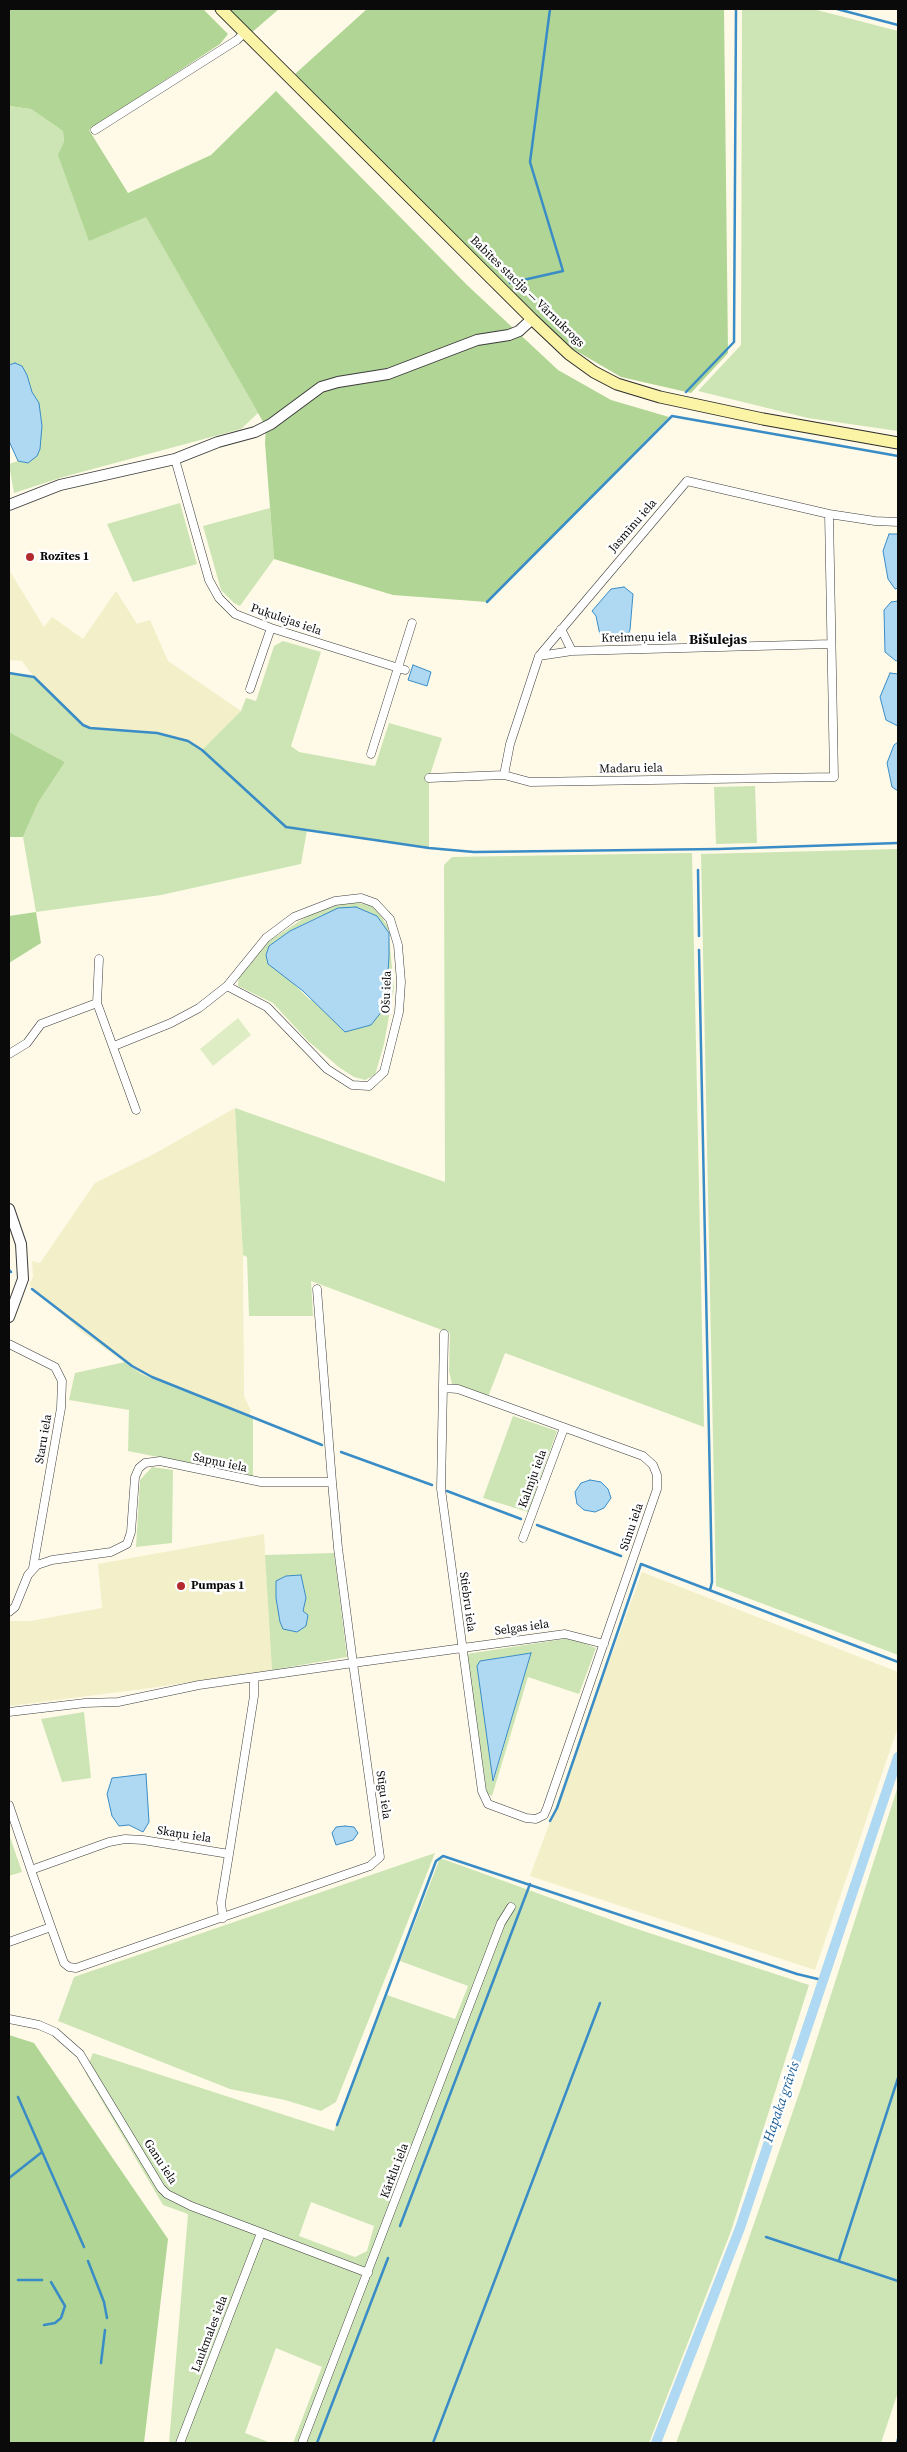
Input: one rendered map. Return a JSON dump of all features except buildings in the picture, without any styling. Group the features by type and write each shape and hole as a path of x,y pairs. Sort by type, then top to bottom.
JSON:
{"main road":[{"name":"Babītes stacija — Vārnukrogs","path":"221,9 532,319 569,354 594,372 618,384 660,398 754,418 898,443"}],"street":[{"path":"95,130 237,40 245,32"},
{"path":"9,505 40,491 79,479 175,459 218,442 255,432 270,424 322,387 338,382 388,374 477,340 509,335 519,331 532,319"},
{"name":"Puķulejas iela","path":"175,459 209,580 218,598 235,614 271,628 401,669"},
{"name":"Jasmīnu iela","path":"504,776 510,744 539,656 687,481 829,514 875,521 898,522"},
{"path":"829,514 831,644"},
{"path":"371,754 401,669 412,622"},
{"path":"250,689 271,628"},
{"path":"561,629 572,651"},
{"name":"Kreimeņu iela","path":"539,656 572,651 831,644"},
{"name":"Madaru iela","path":"428,778 504,776 530,782 834,776 831,644"},
{"name":"Ošu iela","path":"114,1046 189,1015 227,986 266,938 294,917 318,906 346,898 361,898 376,903 390,919 395,933 401,982 399,1012 384,1072 369,1086 352,1085 327,1069 267,1007 227,986"},
{"path":"99,959 97,1002 136,1110"},
{"path":"9,1054 27,1043 41,1024 97,1002"},
{"path":"9,1209 21,1244 23,1273 9,1317"},
{"path":"9,1712 85,1703 118,1702 180,1688 354,1663 338,1548 317,1288"},
{"name":"Stiebru iela","path":"444,1334 441,1489 482,1791 485,1801 530,1819 539,1818 547,1808"},
{"name":"Staru iela","path":"9,1344 55,1367 62,1381 60,1408 34,1568"},
{"name":"Sūnu iela","path":"443,1388 458,1389 643,1456 652,1466 658,1480 657,1489 547,1808"},
{"name":"Kalmju iela","path":"523,1538 564,1428"},
{"name":"Sapņu iela","path":"34,1568 46,1561 111,1552 125,1546 131,1532 135,1477 139,1468 148,1461 160,1461 261,1482 332,1482"},
{"path":"9,1612 15,1607 24,1584 34,1568"},
{"name":"Selgas iela","path":"354,1663 565,1634 604,1644"},
{"name":"Stīgu iela","path":"31,1870 64,1963 69,1968 76,1968 370,1866 380,1857 354,1663"},
{"path":"224,1918 221,1903 254,1696 254,1678"},
{"path":"9,1805 31,1870"},
{"name":"Skaņu iela","path":"31,1870 109,1842 126,1839 229,1854"},
{"name":"Kārklu iela","path":"302,2443 501,1923 511,1907"},
{"path":"9,1942 51,1927"},
{"name":"Ganu iela","path":"9,2019 39,2024 55,2032 80,2054 161,2188 167,2194 191,2206 368,2273"},
{"name":"Laukmales iela","path":"180,2443 261,2233"}],"shaded area":[{"path":"9,570 44,627 52,617 83,639 116,591 137,624 150,620 168,661 241,711 202,750 188,741 157,733 90,728 83,725 34,677 22,661 9,660"},
{"path":"235,1108 243,1255 244,1396 251,1411 249,1416 141,1374 82,1332 29,1285 33,1277 32,1261 40,1263 95,1183 154,1154"},
{"path":"264,1534 272,1670 9,1706 9,1621 30,1621 102,1608 98,1564"},
{"path":"642,1572 898,1672 898,1727 815,1970 530,1876"}],"green space":[{"path":"9,9 203,9 228,34 220,44 89,130 128,193 211,155 276,91 467,285 558,370 611,400 669,417 487,602 393,595 274,559 265,443 266,427 146,217 89,241 58,155 64,142 63,131 31,109 9,106"},
{"path":"225,9 279,9 250,34"},
{"path":"367,9 724,9 728,353 691,393 621,377 573,349 484,267 295,74"},
{"path":"742,9 813,9 898,31 898,431 808,418 698,391 741,345"},
{"path":"9,106 31,109 63,131 64,142 146,216 258,413 241,429 63,477 14,493 9,464 18,461 28,463 39,403 32,392 27,375 15,363 9,365"},
{"path":"180,503 197,564 133,582 107,524"},
{"path":"270,508 274,559 240,606 234,603 221,590 203,526"},
{"path":"283,641 321,652 291,746 299,752 375,766 389,723 442,738 429,778 429,848 307,830 301,864 161,895 36,912 23,837 38,803 65,762 9,732 9,673 34,677 83,725 90,728 157,733 188,741 202,750 241,711 246,698 256,701 274,646"},
{"path":"9,732 65,762 38,803 23,837 9,837"},
{"path":"755,786 757,843 716,844 714,787"},
{"path":"898,849 898,1655 716,1586 701,854"},
{"path":"692,853 704,1427 505,1353 488,1397 452,1384 449,1371 450,1333 311,1281 313,1316 249,1316 247,1257 243,1255 235,1108 445,1182 444,865 452,857"},
{"path":"348,901 375,906 388,927 389,933 322,915 290,931 269,946 287,977 310,1000 386,1005 389,937 394,988 384,1044 375,1075 365,1080 354,1077 340,1068 308,1041 273,1003 238,986 239,975 263,945 315,911"},
{"path":"36,912 41,943 9,963 9,916"},
{"path":"238,1018 251,1035 213,1066 200,1049"},
{"path":"125,1362 141,1374 253,1418 253,1476 128,1451 129,1410 69,1400 75,1373"},
{"path":"513,1416 557,1431 528,1512 483,1498"},
{"path":"152,1467 173,1470 172,1543 136,1547 140,1480"},
{"path":"334,1553 347,1657 272,1670 265,1555","holes":["276,1598 306,1598 303,1611 284,1629"]},
{"path":"570,1638 596,1648 579,1694 528,1677 492,1796 487,1794 467,1654","holes":["531,1653 494,1780 477,1666 503,1657"]},
{"path":"84,1712 91,1778 62,1782 41,1719"},
{"path":"898,1786 898,2392 881,2443 676,2443 802,2085"},
{"path":"9,1834 22,1872 9,1876"},
{"path":"435,1853 336,2102 321,2111 285,2100 230,2089 58,2021 74,1977"},
{"path":"440,1858 631,1927 809,1985 731,2231 649,2443 293,2443 322,2367 276,2348 245,2433 271,2443 169,2443 188,2214 163,2205 85,2072 93,2053 334,2131 387,1995 455,2019 468,1986 400,1961","holes":["311,2202 374,2226 367,2251 355,2257 299,2236"]},
{"path":"9,2035 34,2043 168,2239 144,2443 9,2443"}],"water":[{"path":"15,363 22,366 32,392 39,403 42,426 40,449 37,456 28,463 18,461 9,441 9,365"},
{"path":"889,534 898,534 898,588 895,589 888,579 883,551"},
{"path":"624,587 633,594 630,630 627,636 618,641 600,635 596,616 592,611 611,589"},
{"path":"898,601 898,660 896,661 885,652 884,610 891,602"},
{"path":"413,665 431,672 427,686 408,680"},
{"path":"890,673 898,674 898,726 886,720 880,697"},
{"path":"898,742 898,791 892,787 887,763 894,745"},
{"path":"356,907 377,916 389,933 386,1006 371,1025 345,1032 303,991 268,964 266,955 269,946 290,931 338,908"},
{"path":"590,1480 601,1482 608,1489 611,1498 604,1508 595,1512 584,1510 577,1504 575,1492 581,1483"},
{"path":"301,1575 306,1598 303,1611 308,1615 306,1626 297,1632 283,1629 280,1622 276,1598 276,1581 286,1576"},
{"path":"531,1653 493,1781 477,1666 480,1661"},
{"path":"146,1774 149,1822 143,1832 129,1825 119,1826 112,1816 107,1794 112,1778"},
{"path":"336,1827 354,1827 358,1833 353,1840 336,1845 332,1833"}],"waterway":[{"path":"510,283 563,271 530,162 550,9"},
{"path":"686,392 734,342 736,9"},
{"path":"837,9 898,25"},
{"path":"487,602 672,416 898,456"},
{"path":"9,673 34,677 83,725 90,728 157,733 188,741 202,750 286,827 429,848 474,852 719,849 898,843"},
{"path":"698,870 699,936"},
{"path":"699,950 712,1582 710,1590"},
{"path":"32,1289 132,1366 152,1377 322,1445"},
{"path":"341,1452 432,1485"},
{"path":"447,1491 521,1519"},
{"path":"537,1525 621,1556"},
{"path":"550,1821 557,1808 641,1564 898,1662"},
{"name":"Hapaka grāvis","path":"656,2443 740,2228 898,1757"},
{"path":"337,2125 436,1861 443,1856 797,1974 822,1980"},
{"path":"400,2226 530,1884"},
{"path":"433,2443 600,2003"},
{"path":"839,2260 898,2078"},
{"path":"18,2097 84,2247"},
{"path":"9,2178 42,2152"},
{"path":"766,2237 898,2281"},
{"path":"317,2443 388,2258"},
{"path":"88,2261 104,2302 107,2318"},
{"path":"18,2280 42,2280"},
{"path":"44,2325 55,2323 61,2318 65,2306 51,2282"},
{"path":"101,2363 105,2330"},
{"path":"897,2443 898,2439"}],"place":[{"name":"Rozītes 1","path":"30,557"},
{"name":"Pumpas 1","path":"181,1586"}],"district":[{"name":"Bišulejas","path":"718,640"}]}
